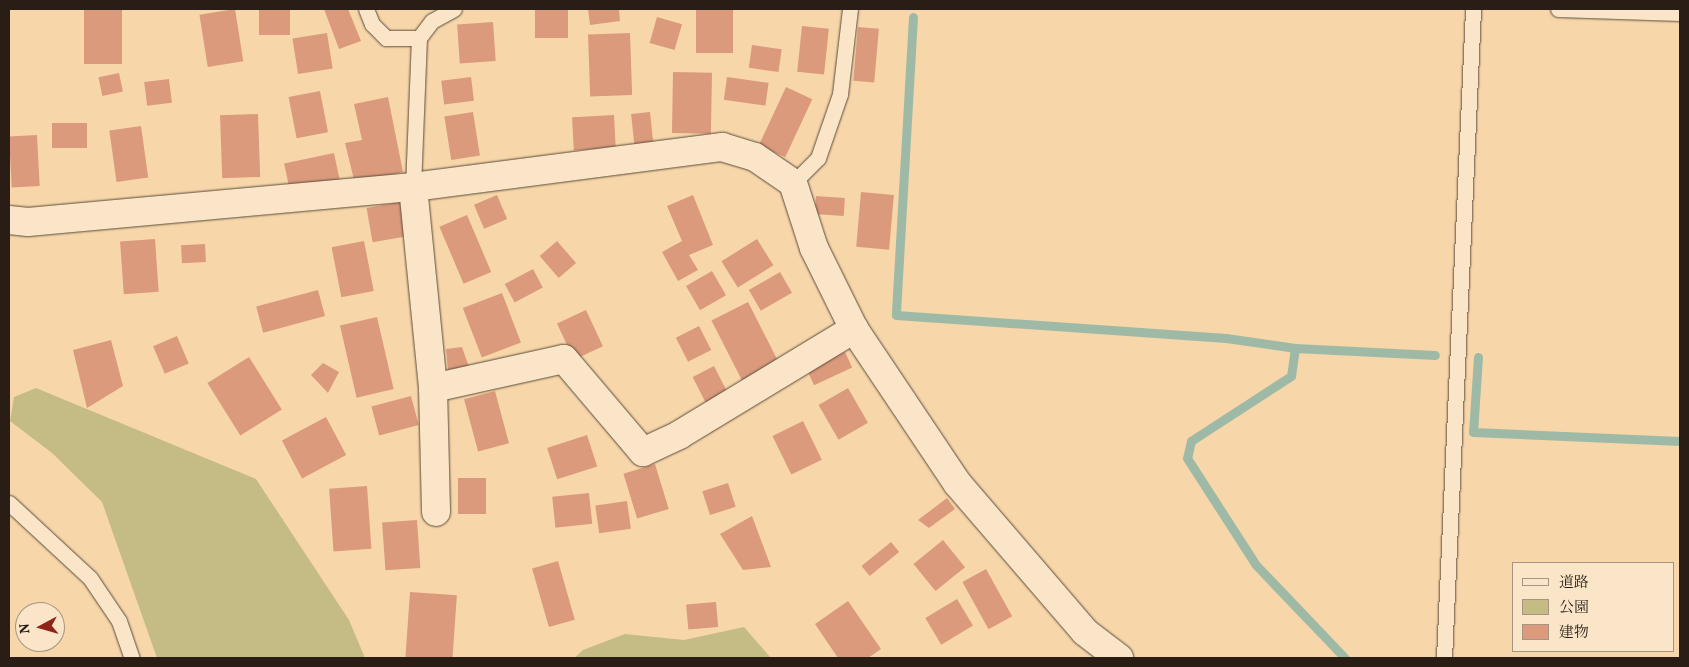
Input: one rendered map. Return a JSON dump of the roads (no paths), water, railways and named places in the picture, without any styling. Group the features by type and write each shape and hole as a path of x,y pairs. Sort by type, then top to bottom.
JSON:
{"street":[{"path":"9,220 28,222 413,187 722,147 755,157 793,183 814,248 854,329 957,483 1085,632 1119,658"},
{"path":"413,187 432,388 436,512"},
{"path":"432,388 564,359 643,452 679,435 854,329"}],"lane":[{"path":"366,9 372,24 386,38 419,38"},
{"path":"413,187 419,38 432,21 454,9"},
{"path":"793,183 818,158 840,94 850,9"},
{"path":"1444,658 1473,9"},
{"path":"1558,9 1680,13"},
{"path":"9,503 90,578 119,621 132,658"}],"waterway":[{"path":"913,17 896,315 1226,338 1295,348 1435,355"},
{"path":"1295,348 1291,376 1191,441 1187,458 1256,565 1345,658"},
{"path":"1478,357 1473,432 1680,441"}]}
